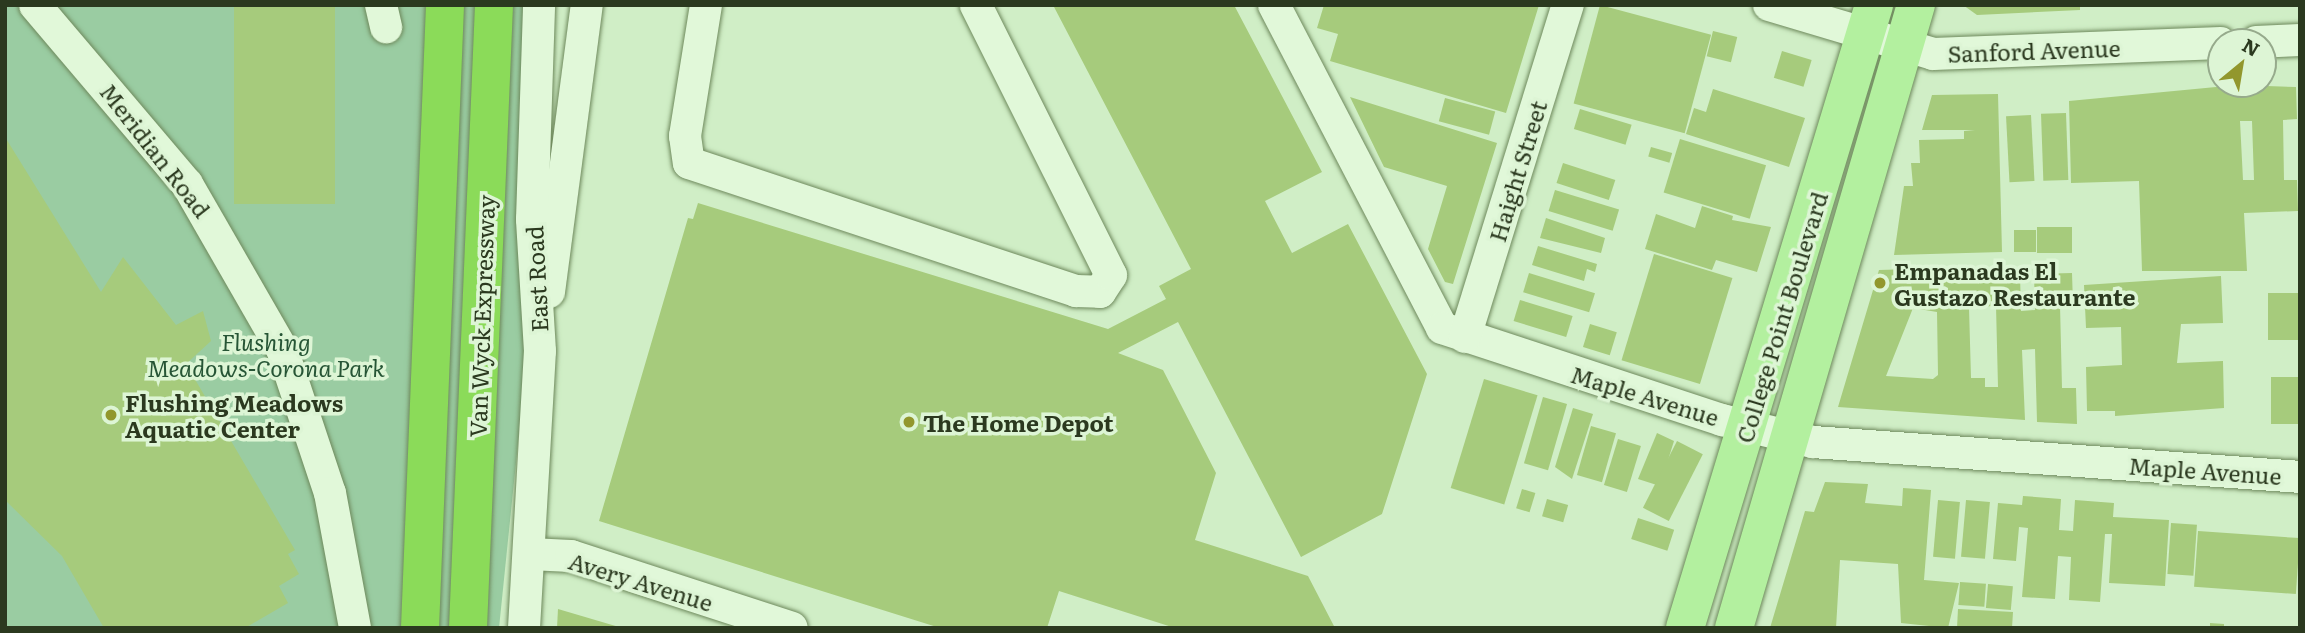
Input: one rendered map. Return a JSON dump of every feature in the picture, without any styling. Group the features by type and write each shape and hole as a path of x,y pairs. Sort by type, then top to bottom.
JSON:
{"highway":[{"name":"Van Wyck Expressway","path":"419,628 445,5"},
{"name":"Van Wyck Expressway","path":"468,628 494,5"}],"main road":[{"name":"College Point Boulevard","path":"1734,628 1916,5"},
{"name":"College Point Boulevard","path":"1685,628 1870,20"}],"street":[{"name":"Meridian Road","path":"35,5 187,184 282,349 330,492 355,628"},
{"name":"East Road","path":"524,628 540,351 532,219 539,5"},
{"path":"540,351 587,5"},
{"path":"705,5 685,136 688,163 1076,291 1100,292 1111,275 976,5"},
{"name":"Maple Avenue","path":"1274,5 1442,328 1748,426 1791,437 2300,477"},
{"name":"Haight Street","path":"1465,337 1568,5"},
{"name":"Sanford Avenue","path":"1769,5 1870,20 1904,45 1933,54 2207,44"},
{"path":"2277,41 2300,40"},
{"name":"Avery Avenue","path":"530,554 571,556 792,628"}],"green space":[{"name":"Flushing Meadows-Corona Park","path":"5,5 529,5 526,365 499,628 5,628"}],"building":[{"path":"234,5 335,5 335,204 234,204"},
{"name":"The Home Depot","path":"1053,5 1234,5 1322,172 1265,201 1292,253 1348,224 1427,374 1382,514 1301,557 1178,322 1118,353 1163,370 1216,473 1195,540 1308,576 1335,628 1175,628 1059,591 1047,628 940,628 599,521 688,218 693,219 698,203 1108,329 1166,299 1159,286 1191,269"},
{"path":"1324,5 1539,5 1506,113 1330,61 1338,34 1317,28"},
{"path":"1600,5 1711,35 1685,133 1574,104"},
{"path":"1963,5 2080,5 2080,10 1977,15"},
{"path":"1713,31 1737,37 1731,62 1707,56"},
{"path":"1782,51 1812,60 1803,87 1774,78"},
{"path":"2277,86 2296,87 2297,119 2283,120 2284,180 2297,180 2298,211 2244,213 2247,271 2142,271 2139,181 2071,183 2069,101 2207,88 2207,98 2277,98","holes":["2240,121 2252,121 2254,180 2243,180"]},
{"path":"1713,89 1805,118 1789,167 1686,134 1694,108 1706,112"},
{"path":"1998,94 2002,252 1894,255 1904,186 1913,186 1911,163 1920,163 1919,140 1964,139 1964,131 1975,130 1922,130 1932,95"},
{"path":"1350,97 1497,143 1453,284 1445,282 1428,249 1447,186 1384,167"},
{"path":"1445,98 1495,111 1489,135 1439,121"},
{"path":"1580,109 1632,125 1626,145 1574,129"},
{"path":"2066,113 2068,180 2043,181 2041,114"},
{"path":"2031,115 2034,181 2009,182 2006,116"},
{"name":"Flushing Meadows Aquatic Center","path":"5,137 101,292 123,257 176,325 203,311 211,341 186,364 295,550 288,554 299,574 279,586 288,603 245,628 104,628 62,556 5,500"},
{"path":"1680,139 1766,165 1750,219 1664,193"},
{"path":"1651,147 1672,153 1669,163 1648,157"},
{"path":"1563,163 1615,180 1609,200 1557,183"},
{"path":"1555,190 1619,210 1613,231 1549,211"},
{"path":"1702,206 1733,216 1732,220 1771,227 1757,272 1716,260 1712,270 1645,249 1656,214 1695,228"},
{"path":"1546,218 1605,238 1601,253 1540,238"},
{"path":"2037,227 2072,227 2072,253 2037,253"},
{"path":"2014,230 2036,230 2036,252 2014,252"},
{"path":"1538,246 1597,264 1595,272 1587,269 1584,281 1532,265"},
{"path":"1654,254 1732,278 1700,384 1622,360"},
{"path":"1981,267 1982,276 2020,275 2021,311 2035,310 2034,274 2072,273 2073,304 2060,305 2062,388 2076,388 2077,424 2037,422 2035,349 2022,350 2025,420 1838,407 1879,270","holes":["1996,306 1998,387 1985,387 1985,378 1971,378 1969,307","1913,308 1937,312 1938,375 1933,379 1886,376"]},
{"path":"1529,273 1595,293 1589,312 1523,292"},
{"path":"2221,276 2223,323 2181,324 2177,363 2223,361 2224,408 2115,416 2115,411 2087,411 2086,367 2122,365 2121,327 2086,328 2084,285"},
{"path":"2268,293 2300,293 2300,340 2268,340"},
{"path":"1520,300 1573,316 1566,337 1514,321"},
{"path":"1590,324 1617,332 1610,355 1583,347"},
{"path":"2271,377 2300,377 2300,424 2271,424"},
{"path":"1484,379 1538,395 1504,504 1451,488"},
{"path":"1543,397 1567,404 1548,470 1524,463"},
{"path":"1573,408 1593,414 1572,479 1555,467"},
{"path":"1591,426 1616,433 1602,482 1577,475"},
{"path":"1657,433 1674,441 1660,486 1638,479"},
{"path":"1618,439 1641,446 1627,492 1604,485"},
{"path":"1677,441 1703,454 1669,521 1643,508"},
{"path":"1825,482 1868,484 1865,503 1902,506 1903,488 1931,490 1924,580 1959,583 1948,628 1901,623 1898,564 1840,560 1836,628 1770,628 1805,511 1814,512"},
{"path":"1522,489 1535,493 1530,512 1516,508"},
{"path":"2023,496 2061,499 2059,530 2073,531 2075,500 2114,503 2113,517 2169,520 2165,586 2109,583 2112,534 2105,534 2100,602 2069,600 2071,557 2058,556 2055,599 2022,597 2028,528 2019,527 2016,561 1993,559 1998,503 2022,505"},
{"path":"1547,499 1568,505 1563,522 1542,516"},
{"path":"1938,500 1960,502 1955,559 1933,557"},
{"path":"1966,500 1990,502 1985,559 1961,557"},
{"path":"1638,518 1674,530 1667,551 1631,539"},
{"path":"2171,523 2197,525 2193,576 2167,574"},
{"path":"2198,531 2300,538 2296,594 2194,587"},
{"path":"1960,582 1986,584 1984,607 1958,605"},
{"path":"1988,584 2013,586 2011,610 1986,608"},
{"path":"558,609 619,627 619,628 557,628"},
{"path":"1958,609 2013,612 2012,628 1957,628"},
{"path":"2210,623 2224,624 2224,628 2210,628"}],"place":[{"name":"Empanadas El Gustazo Restaurante","path":"1880,283"},
{"name":"Flushing Meadows Aquatic Center","path":"111,415"},
{"name":"The Home Depot","path":"909,422"}]}
